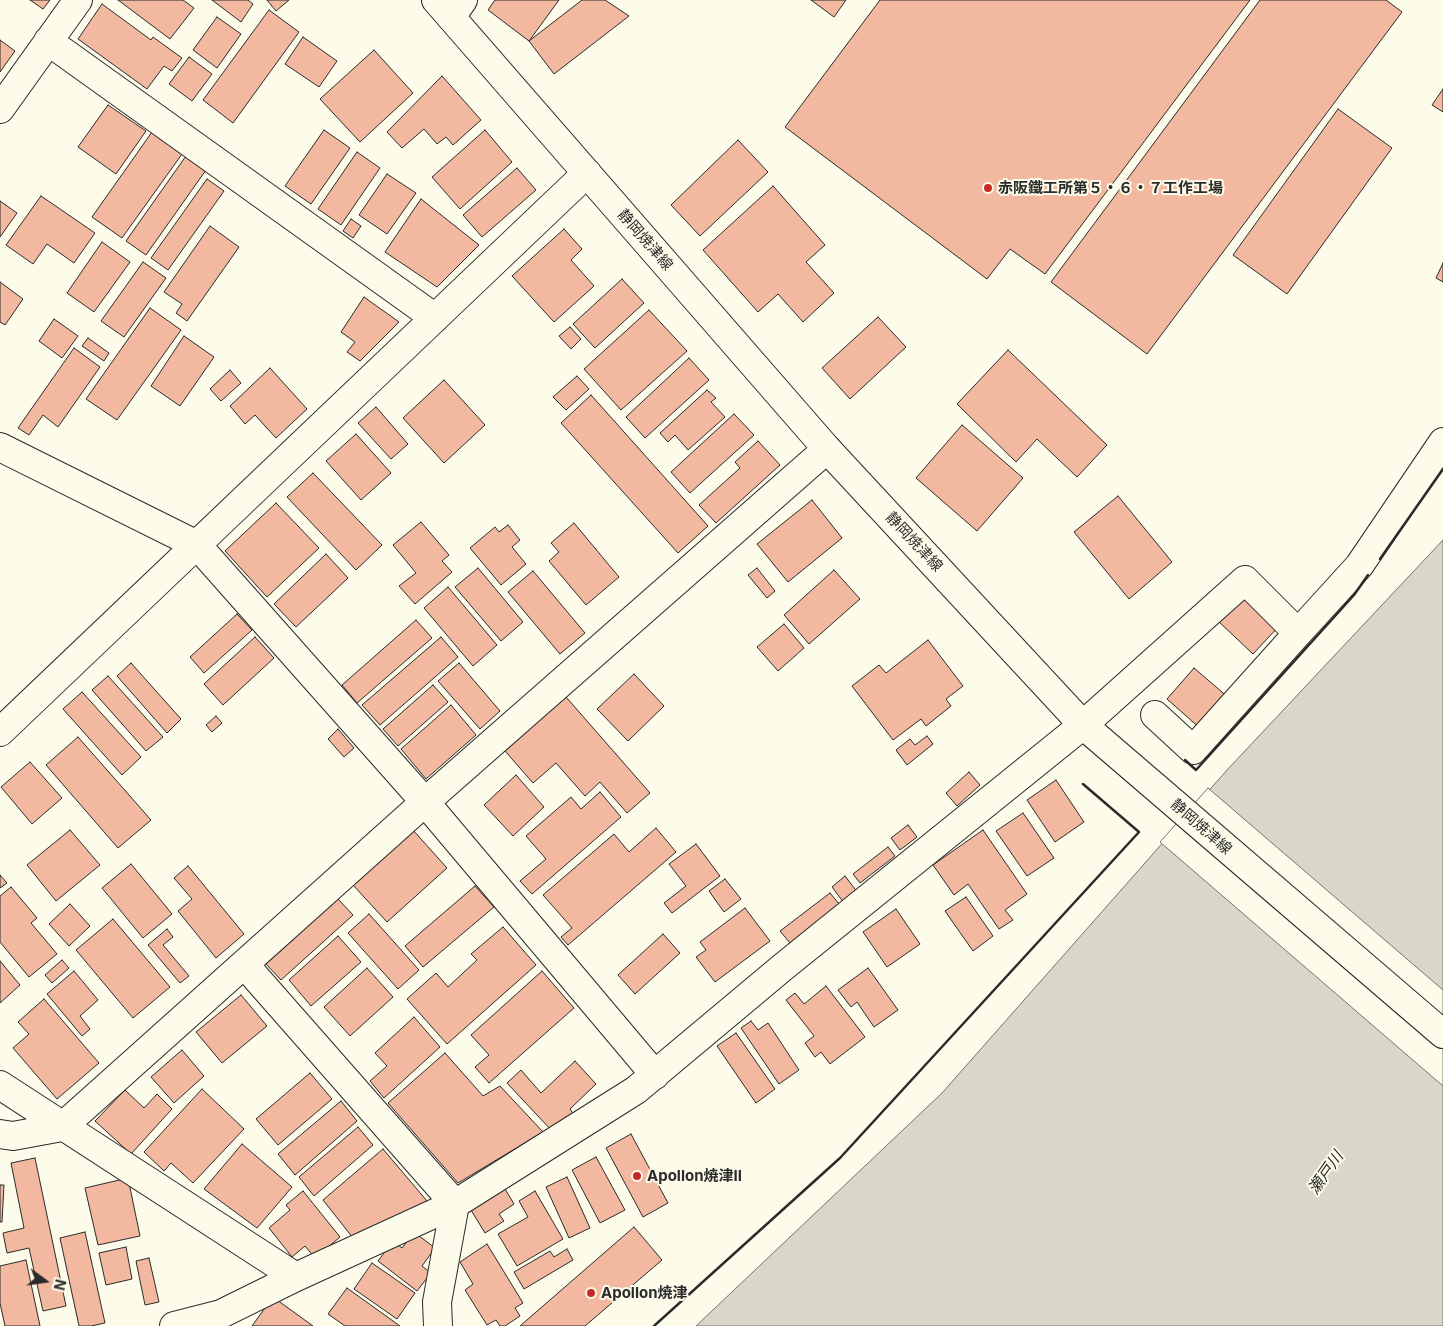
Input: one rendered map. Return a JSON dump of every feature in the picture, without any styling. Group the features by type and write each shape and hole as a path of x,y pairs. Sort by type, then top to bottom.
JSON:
{"street":[{"path":"0,109 78,0"},
{"name":"静岡焼津線","path":"450,6 587,173 828,449 1083,725 1443,1034"},
{"path":"48,41 435,318"},
{"path":"0,732 587,173"},
{"path":"1155,715 1193,750 1359,566 1443,442"},
{"path":"0,446 197,545 425,802 655,1075"},
{"path":"0,1134 13,1136 62,1127 425,802 828,449"},
{"path":"174,1326 221,1314 296,1277 455,1204 636,1090 783,967 1083,725 1245,580 1298,633"},
{"path":"244,964 455,1204"},
{"path":"0,1085 296,1277"},
{"path":"438,1326 437,1302 455,1204"}],"water":[{"name":"瀬戸川","path":"1443,540 1443,1326 696,1326 942,1093 1227,770"}],"pier":[{"path":"1208,788 1443,990 1443,1086 1160,842"}],"building":[{"path":"30,0 50,0 43,9"},
{"path":"118,0 183,0 194,8 170,39"},
{"path":"212,0 248,0 253,4 241,22"},
{"path":"267,0 289,0 276,11"},
{"path":"495,0 559,0 529,41 488,10"},
{"path":"582,0 605,0 629,16 554,74 529,41"},
{"path":"811,0 846,0 834,17"},
{"name":"赤阪鐵工所第５・６・７工作工場","path":"880,0 1250,0 1045,274 1010,249 987,279 785,127"},
{"path":"1260,0 1386,0 1402,12 1147,354 1051,282"},
{"path":"102,4 151,40 153,37 182,58 172,71 164,66 147,89 78,39"},
{"path":"269,10 299,32 233,123 203,100"},
{"path":"217,17 241,34 217,68 193,50"},
{"path":"303,37 337,61 319,87 285,64"},
{"path":"0,40 15,51 0,72"},
{"path":"374,50 413,93 360,142 320,99"},
{"path":"189,57 212,74 192,101 169,84"},
{"path":"442,76 481,120 453,145 446,137 437,144 424,129 402,148 387,132"},
{"path":"1443,89 1443,112 1432,105"},
{"path":"108,105 146,131 116,174 78,147"},
{"path":"1338,109 1392,148 1287,294 1233,255"},
{"path":"324,130 350,148 311,204 285,186"},
{"path":"485,130 512,162 460,209 432,177"},
{"path":"152,132 182,154 122,238 92,217"},
{"path":"738,140 768,172 700,236 671,205"},
{"path":"357,152 380,168 341,225 318,209"},
{"path":"186,156 206,170 146,255 126,241"},
{"path":"517,168 536,190 482,237 463,215"},
{"path":"387,174 416,193 387,234 359,215"},
{"path":"207,179 224,191 168,270 151,258"},
{"path":"773,186 825,245 806,262 834,293 803,322 778,294 758,312 703,250"},
{"path":"41,196 95,233 74,263 47,244 33,264 6,245"},
{"path":"421,199 479,245 437,287 385,252"},
{"path":"0,201 17,213 0,237"},
{"path":"351,219 361,226 353,238 343,231"},
{"path":"210,226 239,247 187,321 176,313 182,304 164,292"},
{"path":"564,229 582,249 571,260 594,286 554,322 512,276"},
{"path":"102,242 130,262 94,312 67,293"},
{"path":"143,262 166,278 124,337 101,321"},
{"path":"1443,263 1443,282 1436,278"},
{"path":"622,279 644,303 595,348 573,324"},
{"path":"0,282 23,299 5,325 0,322"},
{"path":"364,297 399,322 360,361 347,352 355,342 341,332"},
{"path":"150,308 181,330 117,420 86,399"},
{"path":"649,310 687,351 621,410 584,369"},
{"path":"878,317 906,347 850,399 822,368"},
{"path":"54,319 78,336 62,358 39,341"},
{"path":"570,327 581,339 571,349 559,336"},
{"path":"184,336 214,357 180,406 151,386"},
{"path":"88,338 109,353 104,361 82,346"},
{"path":"74,348 100,367 58,427 43,415 29,435 18,428"},
{"path":"1008,350 1107,445 1077,477 1037,439 1016,462 957,404"},
{"path":"689,358 709,380 645,438 626,417"},
{"path":"270,368 307,409 276,438 255,415 245,424 230,406"},
{"path":"230,370 241,383 221,401 210,389"},
{"path":"577,376 589,389 566,410 553,397"},
{"path":"444,380 485,425 444,463 403,418"},
{"path":"707,390 716,398 711,402 725,417 688,450 675,435 668,442 660,433"},
{"path":"591,395 708,526 678,553 561,423"},
{"path":"376,407 408,444 391,459 358,423"},
{"path":"734,414 754,435 690,493 671,472"},
{"path":"962,425 1023,478 977,531 916,478"},
{"path":"356,434 391,473 361,500 326,461"},
{"path":"758,441 780,465 716,523 699,505 740,468 735,462"},
{"path":"313,473 382,545 356,570 287,497"},
{"path":"1118,496 1172,562 1129,599 1074,532"},
{"path":"812,500 842,538 788,582 757,544"},
{"path":"276,503 319,548 267,597 225,551"},
{"path":"421,522 449,555 442,561 452,572 415,604 399,586 416,573 393,545"},
{"path":"574,523 619,577 586,605 549,561 559,552 551,543"},
{"path":"508,525 520,540 512,547 526,564 501,585 470,548 495,527 499,532"},
{"path":"326,554 348,578 296,627 274,604"},
{"path":"478,568 523,622 501,641 455,587"},
{"path":"757,568 775,591 767,598 748,575"},
{"path":"834,570 860,599 809,644 784,615"},
{"path":"533,571 585,633 560,654 508,592"},
{"path":"448,587 497,645 473,666 424,608"},
{"path":"1245,592 1280,625 1253,654 1218,621"},
{"path":"237,614 252,630 204,673 190,657"},
{"path":"416,620 432,638 357,703 342,685"},
{"path":"784,624 804,648 778,671 757,647"},
{"path":"255,637 274,658 223,705 204,684"},
{"path":"441,637 458,657 380,725 362,705"},
{"path":"928,640 963,686 946,699 951,706 926,726 921,719 893,740 852,686 879,665 886,673"},
{"path":"131,663 181,719 167,733 117,676"},
{"path":"459,663 500,711 480,729 438,681"},
{"path":"1194,668 1229,698 1202,730 1167,699"},
{"path":"634,674 664,706 628,741 597,709"},
{"path":"108,676 163,737 146,751 92,690"},
{"path":"433,685 448,702 398,746 383,729"},
{"path":"82,692 141,757 122,775 63,709"},
{"path":"566,697 650,793 627,813 600,782 585,796 556,763 533,783 505,751"},
{"path":"451,705 476,735 426,779 401,749"},
{"path":"216,716 222,723 212,732 206,725"},
{"path":"338,729 354,748 344,757 328,739"},
{"path":"927,736 933,744 907,765 896,750 910,739 915,745"},
{"path":"78,737 151,820 118,848 46,765"},
{"path":"30,762 62,798 32,824 1,787"},
{"path":"969,772 980,785 957,806 946,793"},
{"path":"516,775 544,807 513,836 484,805"},
{"path":"1056,780 1084,822 1055,842 1027,800"},
{"path":"600,792 621,817 532,894 520,881 546,859 526,836 571,797 581,809"},
{"path":"1023,813 1054,858 1027,876 996,831"},
{"path":"908,825 917,837 900,850 891,838"},
{"path":"656,828 676,852 568,945 561,937 572,928 543,895 614,834 629,852"},
{"path":"70,830 100,865 56,901 27,865"},
{"path":"413,830 447,868 387,922 353,885"},
{"path":"983,830 1027,894 1005,910 1013,920 999,929 968,884 954,895 933,865"},
{"path":"696,844 720,876 672,913 664,903 686,886 669,864"},
{"path":"888,847 895,856 860,883 853,874"},
{"path":"131,864 172,914 143,938 102,888"},
{"path":"188,866 244,934 216,958 178,911 192,899 174,878"},
{"path":"0,875 7,883 0,888"},
{"path":"845,876 858,893 844,903 832,887"},
{"path":"725,879 741,899 724,912 709,891"},
{"path":"475,886 494,907 423,967 405,946"},
{"path":"11,887 37,918 31,923 57,954 29,977 0,942 0,896"},
{"path":"830,893 840,905 790,943 780,931"},
{"path":"966,897 993,936 973,951 945,911"},
{"path":"338,899 353,915 281,980 266,964"},
{"path":"70,904 90,926 69,946 49,924"},
{"path":"745,908 770,941 715,982 696,957 706,950 700,942"},
{"path":"896,909 920,944 887,967 863,932"},
{"path":"369,914 419,970 398,989 348,933"},
{"path":"113,919 170,987 133,1018 76,950"},
{"path":"503,927 536,965 447,1044 407,999 436,973 448,987 477,960 471,954"},
{"path":"167,929 173,937 163,945 189,976 180,983 148,945"},
{"path":"663,934 680,953 635,994 618,975"},
{"path":"338,936 361,962 311,1006 289,980"},
{"path":"62,960 69,968 52,983 45,975"},
{"path":"0,961 20,985 0,1003"},
{"path":"367,968 393,997 350,1036 324,1007"},
{"path":"868,968 898,1010 874,1027 857,1002 851,1007 838,990"},
{"path":"74,971 98,1000 80,1016 90,1029 82,1036 47,994"},
{"path":"542,971 574,1008 489,1083 475,1067 489,1055 471,1035"},
{"path":"826,986 865,1037 830,1064 821,1052 815,1057 805,1043 814,1036 786,1000 795,993 804,1004"},
{"path":"241,995 267,1026 222,1063 196,1032"},
{"path":"44,999 99,1063 57,1099 13,1048 29,1034 18,1022"},
{"path":"414,1017 440,1047 384,1098 370,1081 387,1066 375,1053"},
{"path":"751,1021 758,1030 768,1023 799,1070 779,1084 741,1028"},
{"path":"736,1033 775,1089 756,1103 717,1046"},
{"path":"182,1050 204,1076 174,1103 151,1077"},
{"path":"445,1053 483,1096 500,1086 543,1132 458,1183 388,1103"},
{"path":"575,1061 596,1084 570,1109 574,1115 552,1131 507,1083 521,1070 541,1093"},
{"path":"310,1073 332,1099 278,1145 256,1119"},
{"path":"202,1089 244,1129 193,1183 171,1163 164,1171 144,1152"},
{"path":"125,1090 144,1108 157,1094 172,1109 131,1154 95,1121"},
{"path":"341,1101 357,1121 295,1175 278,1154"},
{"path":"358,1127 373,1145 314,1196 299,1177"},
{"name":"Apollon焼津II","path":"631,1134 668,1203 643,1217 606,1148"},
{"path":"242,1144 292,1187 257,1228 204,1189"},
{"path":"383,1149 427,1201 357,1243 323,1200"},
{"path":"596,1157 625,1210 600,1223 572,1170"},
{"path":"35,1158 66,1306 43,1311 29,1248 7,1253 3,1233 24,1228 11,1163"},
{"path":"567,1177 590,1228 569,1238 546,1187"},
{"path":"128,1178 140,1236 98,1245 85,1188"},
{"path":"0,1185 4,1185 2,1222 0,1222"},
{"path":"505,1189 514,1204 499,1214 504,1221 485,1233 471,1210"},
{"path":"303,1191 340,1237 315,1258 305,1246 292,1257 269,1228 290,1210 286,1205"},
{"path":"535,1191 563,1239 517,1266 498,1234 528,1217 519,1201"},
{"name":"Apollon焼津","path":"634,1227 662,1260 585,1326 520,1326"},
{"path":"85,1232 105,1323 79,1326 60,1238"},
{"path":"414,1232 435,1248 422,1266 431,1273 417,1291 378,1261 393,1241 402,1248"},
{"path":"487,1244 523,1303 515,1308 520,1316 505,1326 500,1326 496,1320 487,1325 465,1290 473,1284 460,1262"},
{"path":"126,1247 132,1279 106,1285 99,1253"},
{"path":"567,1249 573,1260 524,1289 514,1272 550,1251 554,1257"},
{"path":"149,1258 159,1302 145,1305 136,1261"},
{"path":"26,1260 40,1326 5,1326 0,1303 0,1266"},
{"path":"372,1263 415,1293 397,1319 354,1289"},
{"path":"347,1288 400,1326 345,1326 328,1314"},
{"path":"273,1297 313,1326 252,1326"}],"wall":[{"path":"1380,559 1443,469"},
{"path":"1185,760 1196,770 1354,595 1368,575"},
{"path":"654,1326 840,1158 1139,832 1083,784"}],"place":[{"name":"赤阪鐵工所第５・６・７工作工場","path":"988,188"},
{"name":"Apollon焼津II","path":"637,1176"},
{"name":"Apollon焼津","path":"591,1293"}]}
